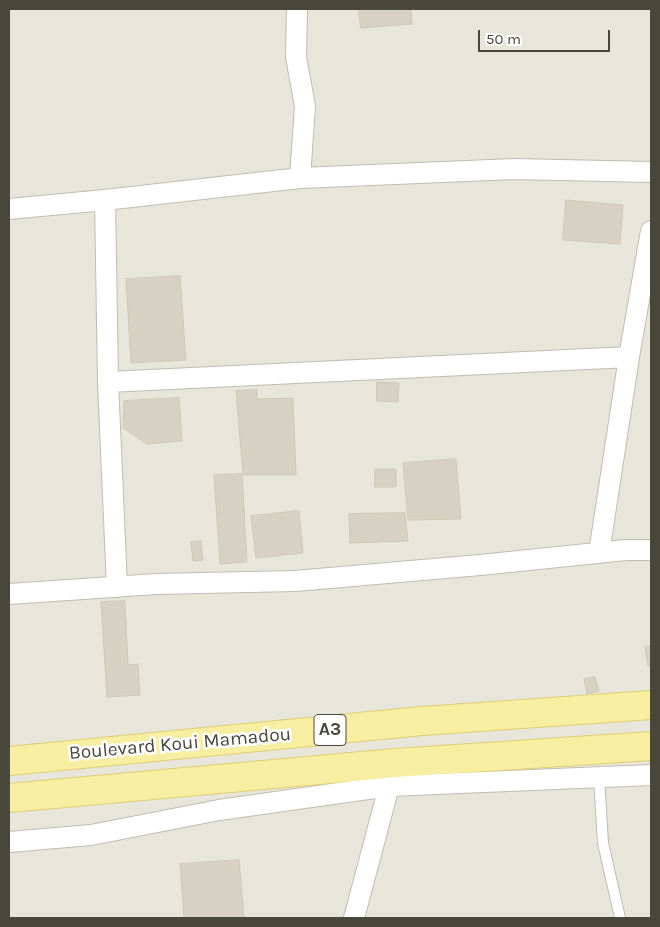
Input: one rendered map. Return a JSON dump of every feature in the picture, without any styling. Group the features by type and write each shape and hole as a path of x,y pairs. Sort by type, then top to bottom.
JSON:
{"main road":[{"name":"Boulevard Koui Mamadou","path":"9,761 422,721 651,704"},
{"name":"Boulevard Koui Mamadou","path":"9,798 392,775 651,746"}],"street":[{"path":"297,9 296,57 305,106 300,178"},
{"path":"9,209 300,178 514,169 651,172"},
{"path":"105,200 108,382 117,587"},
{"path":"599,553 628,357 651,231"},
{"path":"108,382 628,357"},
{"path":"9,594 117,587 294,580 626,550 651,550"},
{"path":"354,918 392,775"},
{"path":"9,842 91,835 392,775 599,777 651,775"}],"lane":[{"path":"599,777 603,843 620,918"}],"shaded area":[{"path":"9,9 651,9 651,918 9,918"}],"building":[{"path":"359,9 411,9 412,24 361,28"},
{"path":"566,200 623,205 620,244 563,240"},
{"path":"180,276 186,360 131,363 126,279"},
{"path":"377,382 399,383 398,402 377,401"},
{"path":"257,390 257,399 293,398 296,475 243,475 236,391"},
{"path":"179,398 182,441 147,444 123,428 124,401"},
{"path":"456,459 461,519 408,520 403,463"},
{"path":"375,469 396,469 396,487 375,487"},
{"path":"242,474 247,562 220,564 214,475"},
{"path":"299,511 303,553 256,558 251,516"},
{"path":"405,513 408,541 350,543 349,514"},
{"path":"201,541 203,560 193,561 191,542"},
{"path":"125,601 128,665 138,664 140,695 107,697 101,602"},
{"path":"651,646 651,665 648,666 645,647"},
{"path":"595,677 599,691 587,694 584,679"},
{"path":"239,860 244,918 184,918 180,864"}]}
